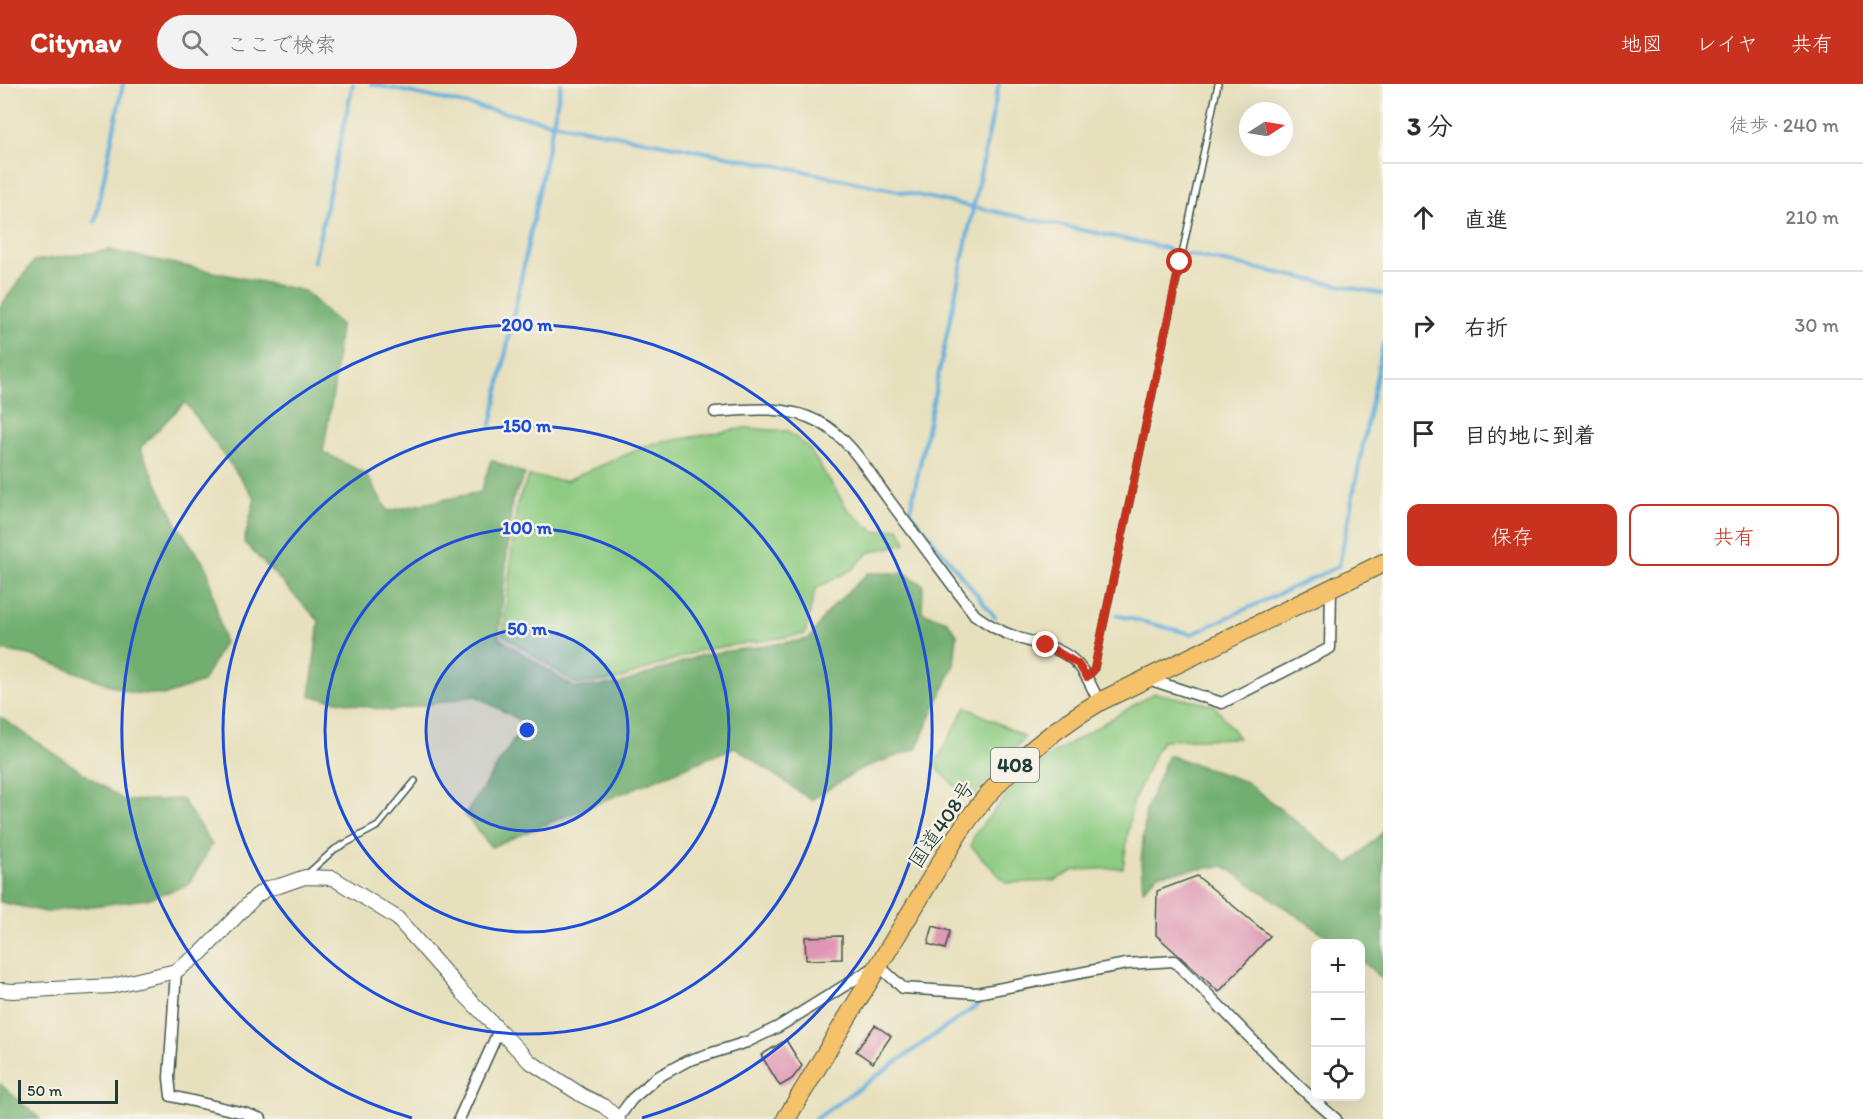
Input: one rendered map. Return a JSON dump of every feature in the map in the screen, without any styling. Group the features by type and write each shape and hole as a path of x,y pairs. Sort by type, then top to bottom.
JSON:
{"highway":[{"name":"国道408号","path":"786,1119 979,802 1030,751 1062,726 1100,702 1383,563"}],"street":[{"path":"715,412 751,409 784,411 808,417 830,429 856,454 975,615 995,629 1046,645 1068,657 1078,664 1100,702"},
{"path":"1147,679 1222,704 1330,648 1331,587"},
{"path":"0,990 112,986 176,971 202,952 256,896 268,888 305,877 333,878 397,918 529,1061 583,1096 604,1106 618,1119 632,1099 656,1078 687,1061 747,1042 778,1027 878,965 903,988 977,993 1126,964 1174,961 1210,995 1301,1090 1336,1119"},
{"path":"176,971 169,1078 171,1096 261,1119"},
{"path":"459,1119 498,1030"}],"lane":[{"path":"1087,677 1094,670 1218,84"},
{"path":"305,877 335,849 378,826 415,782"}],"green space":[{"path":"109,250 304,291 340,325 334,387 323,452 366,474 388,511 481,492 491,460 525,474 512,501 499,638 575,688 619,684 702,655 809,639 829,610 868,573 905,573 923,585 922,612 947,621 957,635 954,665 916,749 860,769 811,800 735,747 491,847 465,815 525,723 476,696 390,711 310,696 319,621 244,542 255,498 185,402 140,448 177,525 207,568 224,642 203,682 166,695 132,693 30,655 0,650 0,307 34,261"},
{"path":"745,428 787,431 808,447 848,510 875,532 899,528 906,543 868,553 853,569 815,589 805,634 701,650 616,680 577,684 503,635 517,503 529,476 565,481 651,444"},
{"path":"1154,693 1214,705 1239,738 1163,740 1132,804 1123,868 1075,870 1054,881 1006,883 971,846 974,835 1014,786 1047,757"},
{"path":"966,707 1025,737 970,801 934,765"},
{"path":"0,717 125,801 182,799 212,845 188,885 147,899 46,912 0,902"},
{"path":"1168,755 1246,782 1349,864 1383,832 1383,979 1365,963 1365,939 1331,939 1224,866 1158,874 1143,890 1141,862 1146,809"},
{"path":"0,1084 40,1119 0,1119"}],"building":[{"path":"1197,876 1270,936 1219,992 1156,935 1157,891"},
{"path":"933,926 950,931 945,949 928,944"},
{"path":"842,936 842,959 806,960 805,937"},
{"path":"875,1025 891,1036 873,1063 856,1051"},
{"path":"786,1040 802,1066 792,1079 780,1086 761,1055"}],"waterway":[{"path":"95,222 123,84"},
{"path":"314,262 353,84"},
{"path":"371,84 553,123 779,166 1158,246 1175,252 1383,294"},
{"path":"491,425 561,84"},
{"path":"995,617 910,512 999,84"},
{"path":"1116,615 1192,634 1339,566 1383,344"},
{"path":"815,1119 979,1004"}],"route":[{"path":"1046,645 1078,664 1087,677 1094,670 1180,262"}]}
